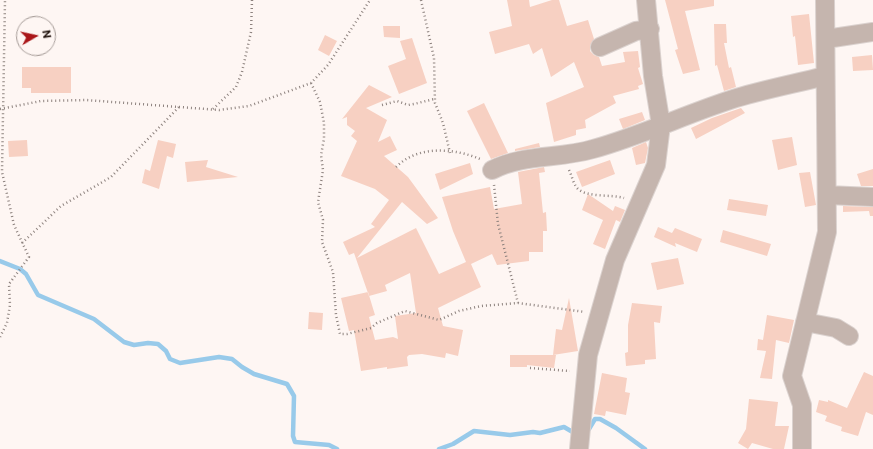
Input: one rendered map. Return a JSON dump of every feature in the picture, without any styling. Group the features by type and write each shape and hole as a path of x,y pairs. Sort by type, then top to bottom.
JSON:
{"street":[{"path":"579,449 588,355 615,260 656,165 661,125 653,76 650,29 646,0"},
{"path":"802,449 802,405 792,376 827,232 825,0"},
{"path":"600,47 636,31 650,29"},
{"path":"826,39 873,32"},
{"path":"492,170 505,163 526,158 560,156 615,143 731,100 825,76"},
{"path":"827,195 873,197"},
{"path":"805,322 836,328 849,336"}],"path":[{"path":"0,337 7,323 10,305 9,284 29,256 14,225 2,172 5,0"},
{"path":"212,109 236,87 242,72 251,32 252,0"},
{"path":"2,108 41,101 86,100 212,109 249,106 311,83 328,65 370,0"},
{"path":"421,0 434,58 436,79 434,99 443,123 450,153"},
{"path":"311,83 320,102 324,123 321,155 323,170 318,202 323,220 322,242 333,272 336,315 340,334 347,334 371,328 377,322 405,311 439,320 459,311 481,306 518,303 561,308 599,315"},
{"path":"382,105 397,101 408,105 434,99"},
{"path":"22,243 61,206 111,177 179,107"},
{"path":"396,167 402,161 416,154 435,150 474,157 481,160 492,170 498,224 518,303"},
{"path":"560,156 570,171 578,189 588,194 614,195 640,203"},
{"path":"530,368 567,372 587,368"}],"building":[{"path":"507,0 529,0 530,7 552,0 559,0 567,26 588,20 594,39 590,46 590,51 599,57 602,66 625,62 623,52 638,51 640,67 638,68 643,84 638,86 639,89 613,96 616,103 585,120 586,128 576,130 576,135 554,142 546,103 584,87 574,62 551,77 542,48 533,54 529,44 495,54 489,32 512,26"},
{"path":"665,0 714,0 714,6 685,11 700,70 683,74 675,50 678,49"},
{"path":"809,14 814,63 798,65 791,16"},
{"path":"714,24 726,24 727,43 724,43 729,68 731,67 736,87 724,91 717,65 715,66"},
{"path":"383,26 400,26 400,38 384,37"},
{"path":"325,35 337,41 329,56 318,50"},
{"path":"412,38 427,83 399,94 388,66 406,59 400,41"},
{"path":"872,55 873,70 853,71 852,57"},
{"path":"22,67 71,67 71,93 31,93 31,88 22,88"},
{"path":"369,85 392,97 366,108 387,120 378,142 390,136 397,150 384,156 408,177 438,218 427,224 402,202 357,258 416,228 439,274 466,262 453,231 442,197 490,187 494,209 522,204 518,172 544,167 545,172 539,173 543,213 546,212 547,231 543,231 543,252 529,252 529,261 497,265 492,254 471,264 481,287 438,308 443,326 463,330 458,356 446,353 445,358 422,354 409,355 407,357 408,366 387,369 387,367 361,371 354,330 349,331 341,298 368,292 354,253 349,255 343,242 375,227 371,224 389,200 375,189 341,176 357,141 351,136 355,131 347,125 347,117 342,119","holes":["410,273 416,313 395,316 398,339 393,337 375,340 369,317 375,315 369,296 387,291 385,285"]},
{"path":"484,103 508,153 491,159 467,111"},
{"path":"741,108 745,113 696,139 691,128 712,118"},
{"path":"642,112 645,120 623,129 619,119"},
{"path":"792,137 797,165 778,170 772,140"},
{"path":"27,140 28,156 9,157 8,141"},
{"path":"158,140 176,144 173,158 167,156 159,189 142,183 145,169 150,171"},
{"path":"646,142 648,148 645,163 636,165 632,148"},
{"path":"539,143 540,147 515,151 515,149"},
{"path":"208,160 206,167 238,177 187,182 185,162"},
{"path":"610,160 615,174 582,187 576,172"},
{"path":"470,163 473,174 440,190 435,174"},
{"path":"873,169 873,186 861,186 857,174"},
{"path":"810,172 816,205 805,207 799,173"},
{"path":"588,194 613,211 615,206 625,210 620,222 616,220 605,249 593,244 603,220 582,210"},
{"path":"729,199 768,205 766,216 727,210"},
{"path":"843,206 873,207 873,216 870,216 869,211 843,212"},
{"path":"658,227 672,233 675,228 702,239 697,252 675,243 676,247 654,237"},
{"path":"723,230 771,244 767,256 720,242"},
{"path":"678,258 684,284 657,290 651,263"},
{"path":"569,298 578,351 553,355 556,329 562,330"},
{"path":"632,303 662,306 660,323 654,322 656,359 645,360 645,364 626,366 625,353 628,352 628,325"},
{"path":"309,312 323,313 322,330 308,329"},
{"path":"767,315 794,320 789,343 776,340 772,379 760,378 766,351 757,350 758,339 763,340"},
{"path":"510,355 556,355 554,368 527,365 527,367 510,367"},
{"path":"864,372 873,376 873,415 866,412 858,436 841,431 842,427 825,421 827,416 816,412 819,400 828,402 828,400 847,408"},
{"path":"602,373 627,378 625,392 630,393 626,415 606,411 605,416 594,414"},
{"path":"749,399 778,402 775,426 789,426 784,449 773,449 752,443 748,449 738,443 746,429"}],"waterway":[{"path":"0,261 20,269 26,274 38,295 94,319 124,342 134,345 148,343 158,344 166,351 170,359 180,363 219,357 232,359 254,374 287,384 294,396 293,436 295,442 329,445 337,449"},
{"path":"586,431 595,419 600,419 616,428 645,449"},
{"path":"439,449 453,444 474,431 510,435 533,432 540,433 564,427 576,434"}]}
